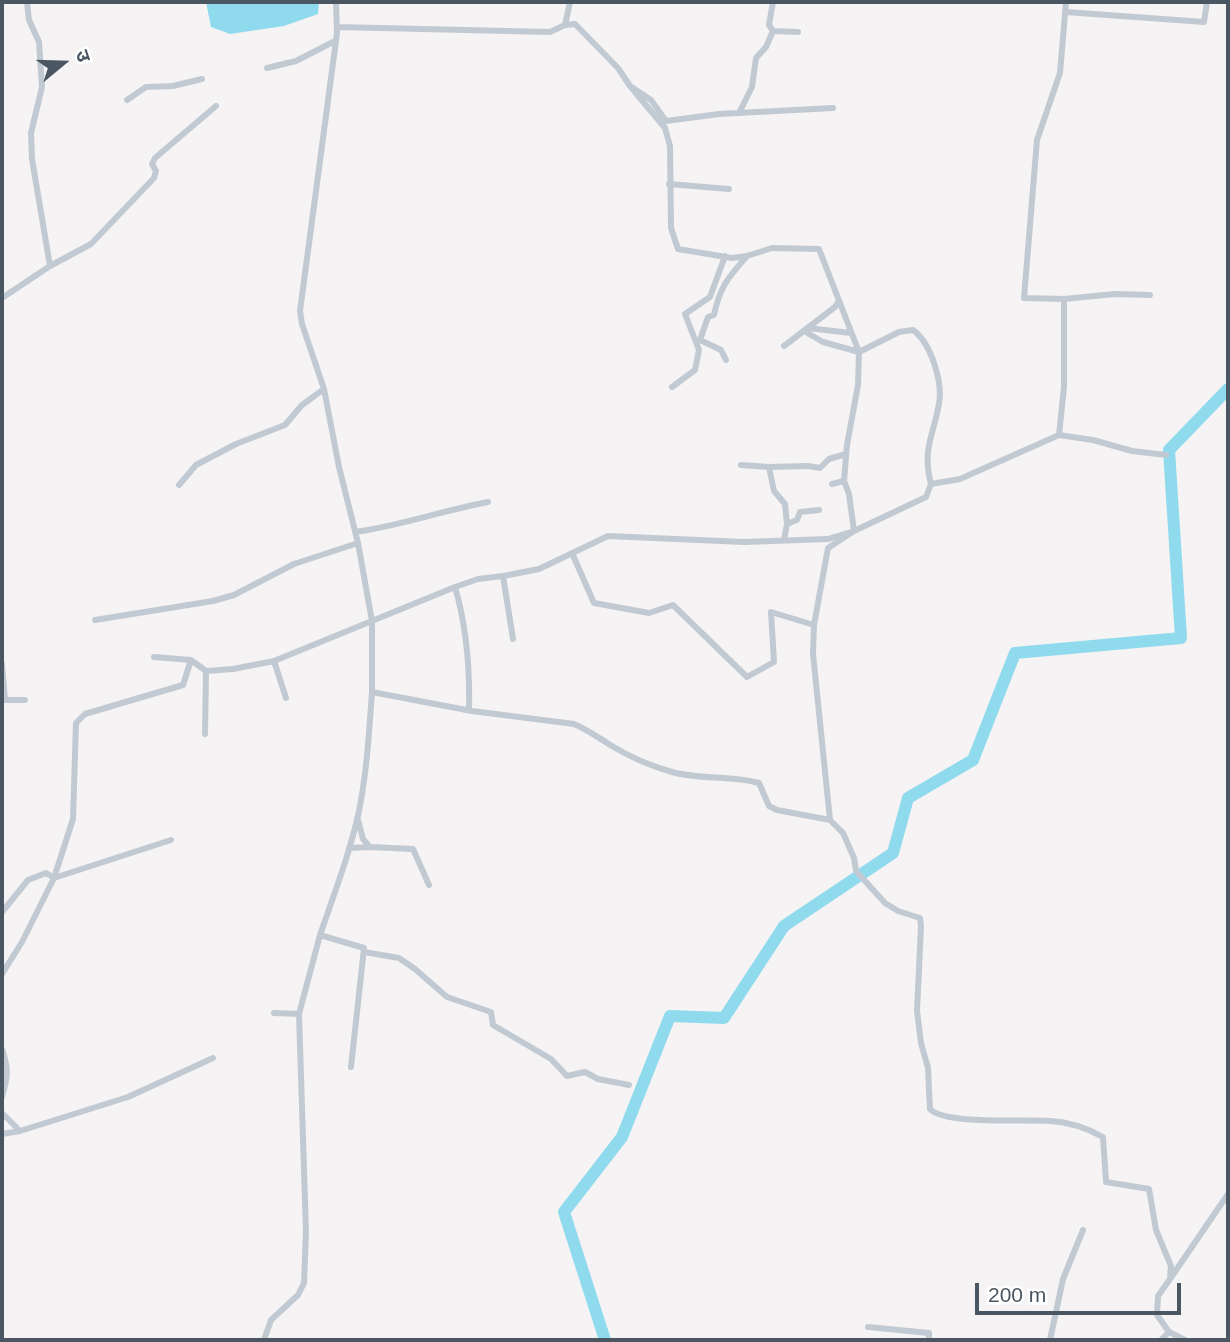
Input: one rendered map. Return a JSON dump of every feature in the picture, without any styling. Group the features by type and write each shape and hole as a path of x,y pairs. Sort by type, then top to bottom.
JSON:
{"street":[{"path":"27,2 29,20 39,41 42,87 31,133 32,159 50,266"},
{"path":"264,1340 271,1320 298,1295 304,1283 306,1232 299,1014 320,935 357,817 367,763 372,692 372,621 358,543 339,467 324,389 300,311 337,27 336,2"},
{"path":"565,25 570,2"},
{"path":"773,2 769,25 773,31"},
{"path":"1066,2 1060,73 1037,140 1024,298 1150,295"},
{"path":"1066,12 1204,22 1207,2"},
{"path":"337,27 550,32 575,24 618,68 665,128 670,146 671,228 678,250 732,258 772,248 819,249 859,352 858,385 844,481 849,494 854,531"},
{"path":"773,31 798,32"},
{"path":"739,113 752,87 756,58 766,47 773,31"},
{"path":"267,68 296,61 335,41"},
{"path":"127,100 146,87 173,86 202,79"},
{"path":"630,86 652,100 666,121 739,113 833,108"},
{"path":"2,298 50,266 91,244 154,178 156,171 152,164 155,158 216,106"},
{"path":"669,184 729,189"},
{"path":"672,387 695,370 699,350 685,314 710,297 725,256"},
{"path":"726,360 721,350 700,340 708,317 714,315 718,293 747,256"},
{"path":"1059,435 1064,387 1064,299"},
{"path":"784,346 839,302"},
{"path":"806,329 851,333"},
{"path":"806,329 823,342 859,352 899,332 913,330 922,336 935,366 940,401 928,442 926,465 931,484 926,497 854,531 828,548 814,625 813,654 830,820"},
{"path":"179,485 196,465 236,444 285,425 302,405 324,389"},
{"path":"931,484 960,479 1059,435 1093,440 1132,451 1166,455"},
{"path":"741,465 820,468 830,459 846,454"},
{"path":"769,467 774,491 785,504 787,524 784,540"},
{"path":"832,484 844,481"},
{"path":"355,532 374,530 444,510 488,502"},
{"path":"787,524 797,520 800,512 819,510"},
{"path":"153,657 191,660 206,671 274,661 478,579 539,569 608,536 744,542 828,539 854,531"},
{"path":"95,620 213,601 234,595 294,564 358,543"},
{"path":"572,553 594,603 649,613 673,605 747,677 774,663 771,612 814,625"},
{"path":"503,576 513,639"},
{"path":"455,587 462,610 470,682 469,710"},
{"path":"2,974 22,942 54,878 74,819 76,723 85,714 183,685 191,660"},
{"path":"274,661 286,698"},
{"path":"2,664 5,700 26,700"},
{"path":"205,734 206,671"},
{"path":"372,692 469,710 574,724 611,746 674,773 702,778 747,779 759,783 769,806 776,810 830,820 843,833 854,858 856,872 886,903 898,911 920,918 917,1010 921,1043 928,1068 930,1109 936,1115 952,1118 1052,1121 1069,1124 1103,1137 1106,1182 1149,1189 1156,1230 1171,1266 1170,1279"},
{"path":"357,817 363,839 370,847"},
{"path":"2,912 28,880 46,873 54,878 171,840"},
{"path":"349,848 414,849 429,885"},
{"path":"320,935 365,948 351,1067"},
{"path":"364,952 399,958 447,997 491,1012 493,1025 551,1059 567,1076 585,1072 598,1079 629,1084"},
{"path":"274,1013 299,1014"},
{"path":"2,1049 8,1067 8,1079 2,1097"},
{"path":"2,1134 20,1131 128,1097 213,1058"},
{"path":"2,1114 20,1131"},
{"path":"1185,1340 1169,1332 1157,1315 1158,1296 1228,1194"},
{"path":"1050,1340 1063,1279 1083,1230"},
{"path":"869,1327 929,1332 929,1340"},
{"path":"1161,1340 1169,1332"}],"water":[{"path":"206,2 319,2 318,14 284,26 230,34 211,27"}],"waterway":[{"path":"605,1340 564,1212 622,1137 670,1016 724,1018 784,926 893,853 908,798 973,760 1015,653 1181,638 1169,450 1228,389"}]}
